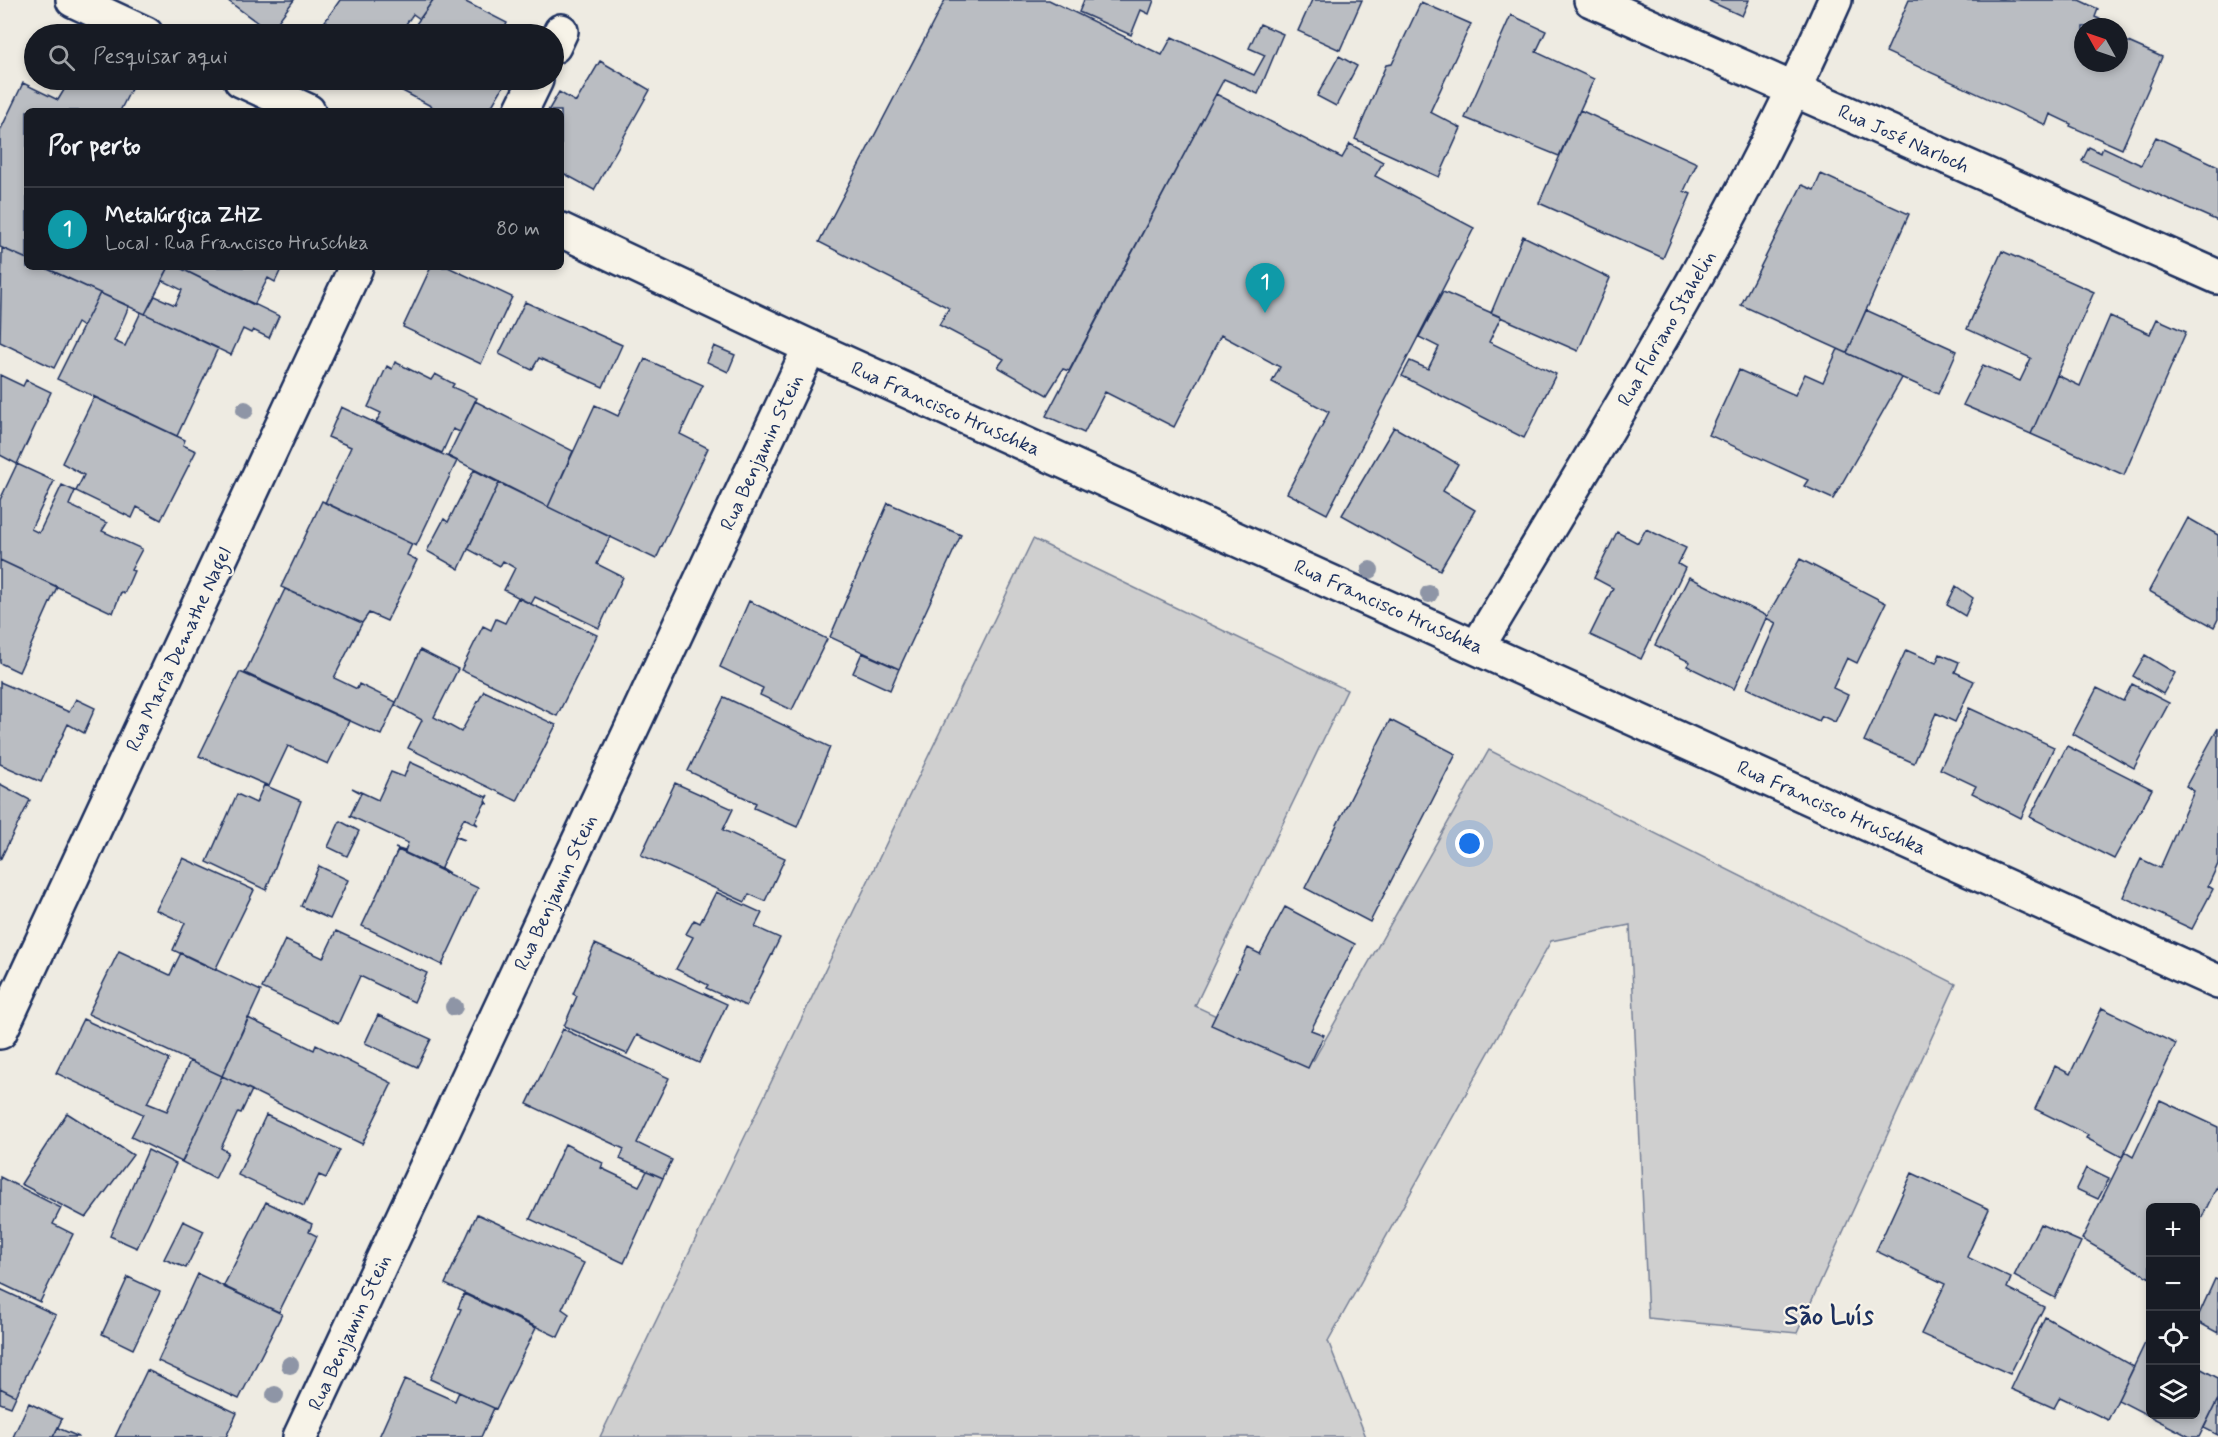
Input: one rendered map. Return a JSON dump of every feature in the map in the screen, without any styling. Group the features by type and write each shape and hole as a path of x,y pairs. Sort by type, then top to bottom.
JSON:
{"street":[{"path":"73,0 125,24"},
{"name":"Rua José Narloch","path":"1591,0 2218,277"},
{"name":"Rua Floriano Stahelin","path":"1478,646 1692,286 1795,91 1834,0"},
{"path":"263,90 302,108"},
{"path":"522,108 531,90"},
{"name":"Rua Francisco Hruschka","path":"564,231 810,347 1478,646 2218,982"},
{"name":"Rua Maria Demathe Nagel","path":"0,1032 355,270"},
{"name":"Rua Benjamin Stein","path":"300,1437 810,347"}],"shaded area":[{"path":"1033,539 1347,690 1195,1006 1313,1061 1489,750 1956,984 1797,1333 1648,1318 1630,925 1551,941 1328,1341 1366,1437 600,1437"}],"building":[{"path":"227,0 294,0 276,24 259,24"},
{"path":"340,0 433,0 420,19 413,14 406,24 323,24"},
{"path":"433,0 462,0 507,23 507,24 416,24"},
{"path":"945,0 1049,0 1162,55 1172,37 1254,75 1265,55 1249,48 1260,24 1283,34 1258,94 1224,79 1069,371 1063,369 1047,395 998,367 1004,359 939,325 949,308 819,242"},
{"path":"1084,0 1154,0 1149,14 1141,10 1131,35 1079,12"},
{"path":"1312,0 1362,0 1340,50 1298,31"},
{"path":"1707,0 1749,0 1742,16"},
{"path":"1909,0 2079,0 2098,9 2095,17 2097,18 2074,18 2074,72 2128,72 2128,42 2162,57 2122,149 2070,126 2071,124 2050,114 2046,125 1886,52"},
{"path":"1421,2 1471,24 1430,112 1461,128 1439,177 1355,139 1386,65 1392,64"},
{"path":"1511,15 1546,31 1536,52 1594,79 1559,156 1465,118"},
{"path":"1339,56 1357,66 1336,106 1317,96"},
{"path":"600,61 650,90 594,190 564,174 564,108 550,108 559,92 576,102"},
{"path":"23,83 24,90 37,90 58,100 64,90 130,90 122,108 24,108 24,258 0,247 0,131"},
{"path":"401,90 501,90 491,108 434,108"},
{"path":"1216,94 1342,158 1350,144 1383,162 1375,176 1474,228 1327,514 1287,493 1329,412 1272,382 1280,367 1221,335 1174,427 1105,392 1084,433 1046,416"},
{"path":"1580,110 1697,163 1684,191 1691,194 1663,258 1539,203"},
{"path":"2156,137 2218,166 2218,221 2082,161 2089,147 2101,153 2103,147 2141,165"},
{"path":"1821,174 1909,214 1847,353 1741,305 1802,185 1814,190"},
{"path":"1523,236 1610,278 1578,351 1491,313"},
{"path":"2,248 24,258 24,270 50,270 100,293 83,327 77,323 54,368 0,342"},
{"path":"2002,251 2094,292 2031,434 1963,405 1983,365 2020,381 2031,358 1967,329"},
{"path":"50,270 167,270 145,314"},
{"path":"167,270 184,270 279,316 269,338 253,330 251,333 243,329 231,355 145,314 155,296 175,305 182,290 162,280"},
{"path":"184,270 281,270 275,282 268,278 254,305"},
{"path":"430,270 454,270 512,297 481,364 403,327"},
{"path":"1443,292 1501,317 1489,342 1556,374 1524,438 1402,376 1410,361 1428,369 1439,347 1419,337"},
{"path":"100,293 129,306 114,341 125,346 141,312 218,348 177,436 57,379"},
{"path":"525,302 622,345 603,387 539,358 532,370 499,354"},
{"path":"1866,310 1957,351 1938,394 1847,353"},
{"path":"2110,316 2150,334 2157,319 2186,332 2124,475 2031,434 2057,375 2080,386"},
{"path":"714,346 735,355 728,372 707,362"},
{"path":"1838,349 1902,378 1833,499 1804,486 1808,480 1709,435 1739,370 1795,395 1805,374 1823,382"},
{"path":"645,359 703,385 680,434 708,448 656,559 548,507 595,405 618,416"},
{"path":"395,362 431,380 435,374 454,384 452,387 477,398 460,432 453,429 442,453 376,422 381,413 368,407 387,366 392,369"},
{"path":"0,375 23,386 26,380 51,392 17,464 0,455"},
{"path":"94,397 185,440 183,445 196,451 161,520 137,507 132,518 76,491 84,475 62,463"},
{"path":"475,401 573,451 548,507 448,456"},
{"path":"341,407 457,461 416,546 325,503 351,447 328,437"},
{"path":"1394,427 1458,464 1443,491 1475,510 1440,570 1342,515"},
{"path":"17,464 54,481 31,529 39,533 62,485 75,491 69,505 107,523 102,531 142,549 131,570 134,571 124,594 121,592 113,613 0,560 0,500"},
{"path":"474,470 499,483 459,569 427,551 444,519 448,522"},
{"path":"499,483 610,537 597,564 623,577 599,628 535,597 531,604 504,590 515,568 503,561 500,566 468,549"},
{"path":"322,501 412,544 407,555 417,560 387,621 369,613 362,623 281,587"},
{"path":"888,503 961,535 899,669 830,637"},
{"path":"2188,518 2218,535 2218,619 2214,627 2149,591"},
{"path":"1646,529 1686,548 1678,564 1685,568 1641,659 1590,635 1613,588 1594,578 1617,532 1638,543"},
{"path":"1800,559 1886,603 1857,663 1847,658 1833,688 1848,695 1835,722 1822,716 1819,721 1747,688 1776,623 1766,618"},
{"path":"0,560 57,587 19,672 0,663"},
{"path":"1689,577 1767,616 1734,689 1687,666 1690,662 1655,645"},
{"path":"1956,586 1973,598 1965,616 1947,605"},
{"path":"285,589 362,623 334,678 357,689 359,684 396,702 381,735 245,673"},
{"path":"518,598 597,635 557,716 461,670 483,626 491,630 496,619 505,623"},
{"path":"749,601 827,639 792,710 760,695 763,688 720,667"},
{"path":"420,650 458,669 434,717 461,732 484,691 556,725 517,801 408,748 422,720 395,705"},
{"path":"1906,650 1936,663 1940,654 1959,662 1955,672 1974,681 1955,722 1936,713 1914,763 1864,741"},
{"path":"862,653 899,669 890,690 853,673"},
{"path":"2145,655 2175,673 2163,694 2133,676"},
{"path":"240,672 349,721 328,764 288,746 269,786 199,756"},
{"path":"0,682 69,712 76,699 95,708 84,733 68,724 41,782 0,764"},
{"path":"2132,684 2169,703 2134,768 2073,734 2097,688 2123,701"},
{"path":"724,697 830,747 797,827 754,808 756,803 688,771"},
{"path":"1969,708 2054,747 2021,818 1972,793 1976,786 1940,769"},
{"path":"1390,720 1456,754 1370,922 1305,888"},
{"path":"2218,728 2218,864 2208,886 2213,889 2192,929 2123,897 2141,859 2160,868 2194,791 2186,786"},
{"path":"2067,746 2152,789 2114,859 2030,817"},
{"path":"410,762 486,797 488,795 485,801 488,804 485,803 475,822 478,825 464,818 455,836 465,840 455,837 441,868 449,873 395,848 405,851 408,843 350,816 361,793 352,788 378,800 391,772 404,777"},
{"path":"675,783 733,809 723,830 785,858 765,901 749,894 745,902 641,855"},
{"path":"0,784 30,800 0,860"},
{"path":"264,785 301,801 266,890 207,862 237,794 256,803"},
{"path":"340,821 359,831 347,856 328,847"},
{"path":"398,850 478,888 442,965 362,926"},
{"path":"183,858 254,890 215,970 173,950 185,923 156,910"},
{"path":"319,866 348,880 330,919 301,906"},
{"path":"716,892 762,913 755,927 780,938 746,1006 706,988 708,985 676,969 693,937 686,934 694,920 700,923"},
{"path":"1285,907 1355,944 1311,1030 1324,1035 1308,1068 1211,1025 1248,948 1260,954"},
{"path":"336,931 427,973 414,1002 360,976 338,1024 262,988 285,940 323,958"},
{"path":"595,944 727,1004 699,1063 637,1035 627,1054 564,1026 577,996 573,994"},
{"path":"119,951 170,975 181,953 261,991 222,1076 88,1014"},
{"path":"2102,1008 2176,1044 2122,1157 2086,1138 2088,1135 2035,1109 2055,1066 2070,1074"},
{"path":"378,1015 431,1039 417,1067 365,1043"},
{"path":"248,1018 314,1050 316,1045 392,1083 362,1144 222,1076"},
{"path":"83,1019 169,1059 147,1103 167,1111 190,1061 222,1076 182,1162 131,1137 143,1114 56,1073"},
{"path":"563,1029 669,1078 637,1143 672,1160 663,1178 620,1159 624,1149 527,1104"},
{"path":"222,1076 252,1090 241,1113 238,1112 221,1148 228,1152 215,1179 182,1162"},
{"path":"2160,1100 2218,1127 2218,1189 2216,1188 2200,1222 2200,1203 2146,1203 2146,1276 2082,1239 2125,1152 2133,1157"},
{"path":"67,1113 133,1155 86,1218 21,1184"},
{"path":"266,1115 340,1150 326,1178 319,1175 304,1206 238,1175"},
{"path":"565,1144 603,1163 601,1168 639,1186 647,1171 663,1178 624,1263 530,1219"},
{"path":"148,1150 176,1164 137,1248 110,1236"},
{"path":"2086,1168 2109,1179 2098,1199 2076,1189"},
{"path":"1912,1173 1989,1209 1967,1257 2011,1278 2007,1288 2044,1307 2010,1374 1921,1334 1945,1284 1876,1251"},
{"path":"0,1177 61,1208 53,1224 73,1234 40,1302 0,1283"},
{"path":"266,1202 312,1224 309,1232 317,1236 279,1312 223,1287"},
{"path":"477,1214 584,1263 562,1309 569,1314 558,1337 445,1284"},
{"path":"183,1221 204,1231 186,1268 164,1259"},
{"path":"2040,1224 2081,1242 2055,1298 2014,1276"},
{"path":"198,1274 282,1314 239,1399 158,1361"},
{"path":"128,1277 160,1292 133,1349 102,1334"},
{"path":"2215,1279 2218,1280 2218,1333 2200,1323 2200,1312"},
{"path":"0,1289 56,1315 16,1396 0,1388"},
{"path":"464,1294 536,1328 496,1409 430,1379 461,1309 458,1308"},
{"path":"2045,1317 2134,1367 2108,1420 2060,1397 2054,1408 2011,1389"},
{"path":"2146,1341 2146,1414 2118,1400"},
{"path":"2200,1368 2218,1378 2218,1399 2199,1437 2190,1437 2155,1419 2200,1419"},
{"path":"147,1370 237,1413 226,1437 115,1437"},
{"path":"405,1379 455,1401 459,1392 494,1408 481,1437 379,1437"},
{"path":"0,1388 16,1396 11,1407 0,1403"},
{"path":"2218,1399 2218,1435 2204,1428"},
{"path":"29,1403 62,1419 53,1437 13,1437"},
{"path":"58,1428 79,1437 53,1437"}],"place":[{"name":"Metalúrgica ZHZ","path":"1265,313"}],"district":[{"name":"São Luís","path":"1829,1315"}]}
